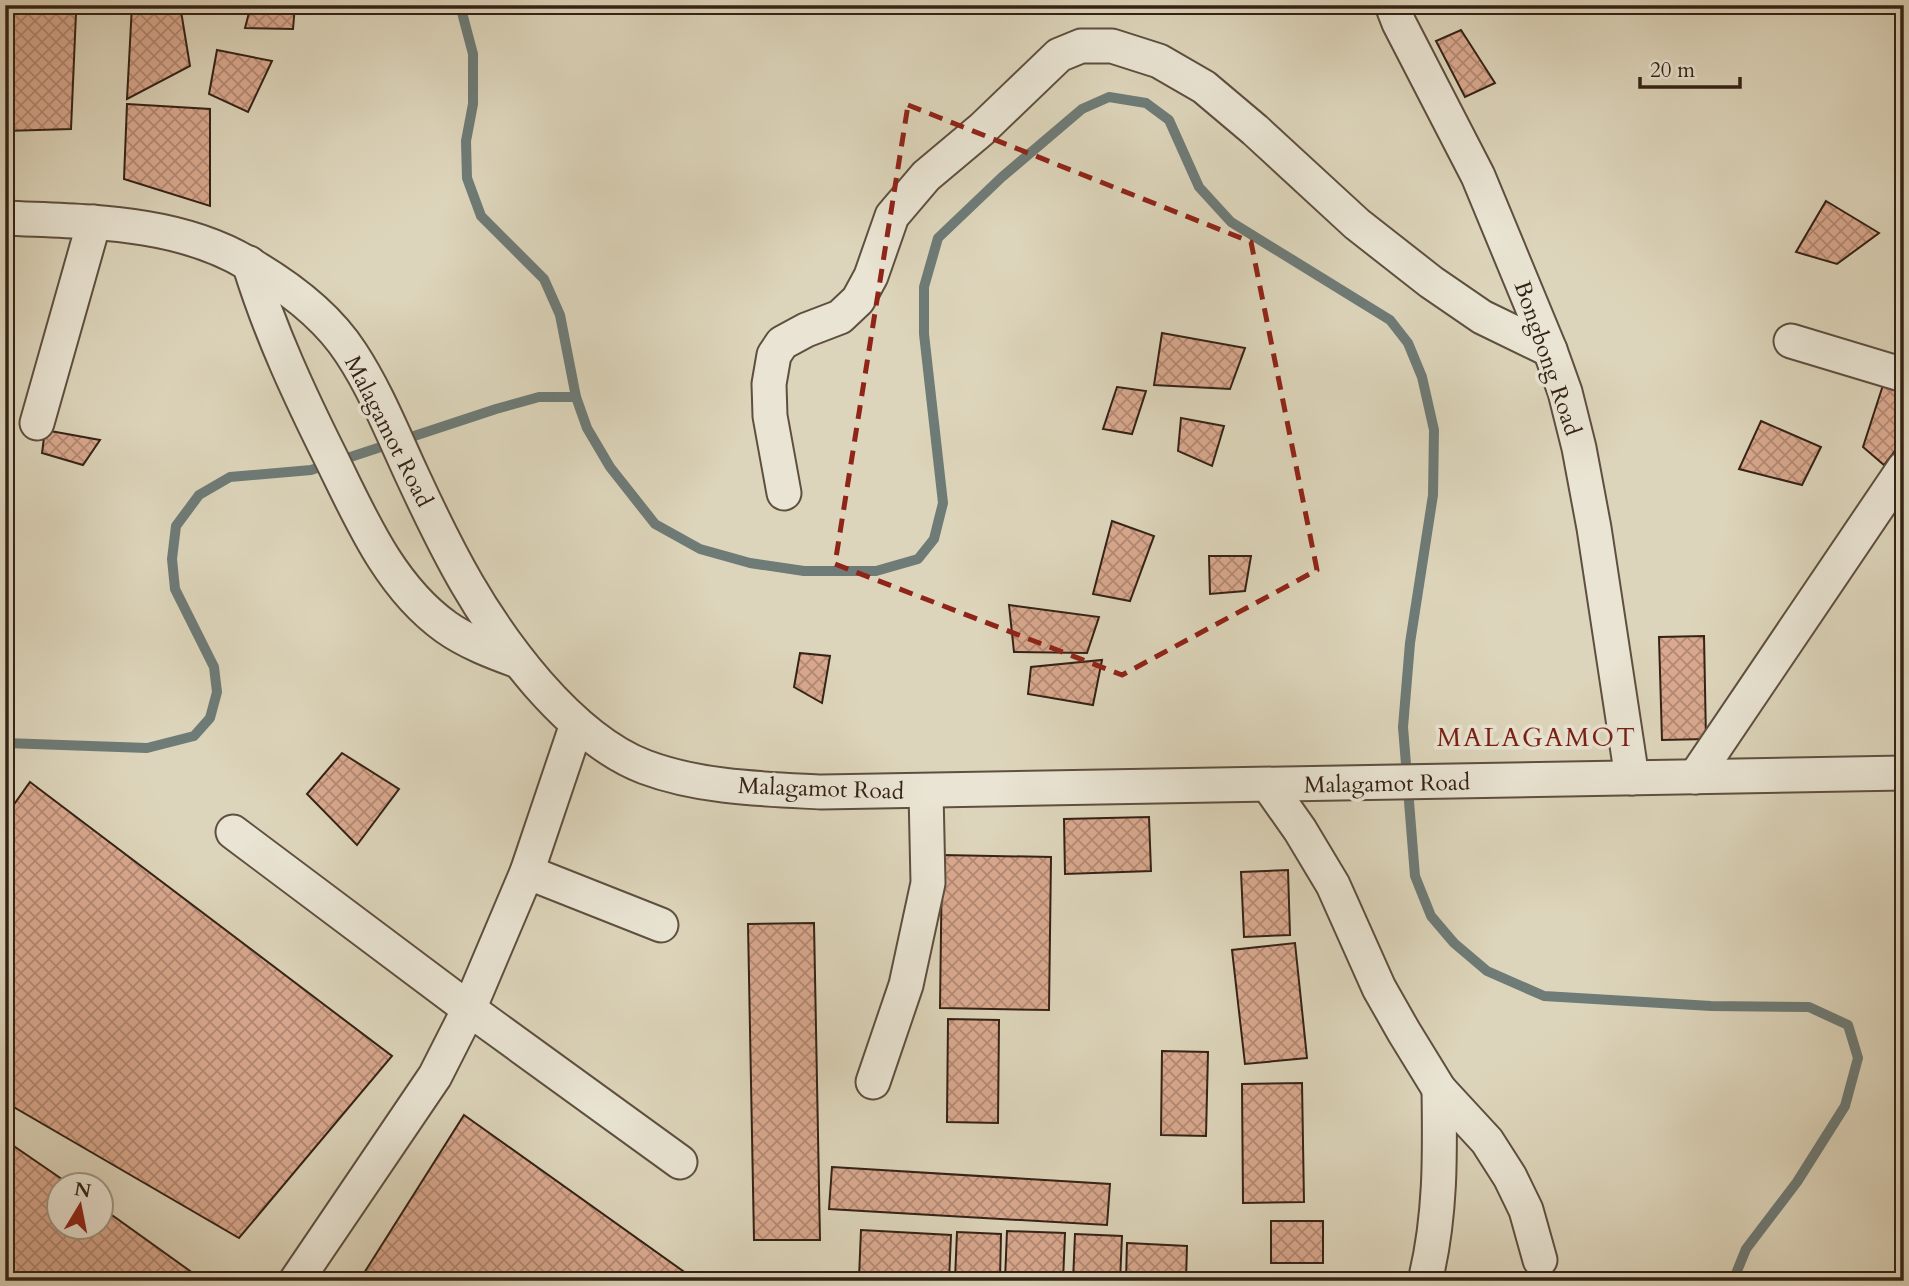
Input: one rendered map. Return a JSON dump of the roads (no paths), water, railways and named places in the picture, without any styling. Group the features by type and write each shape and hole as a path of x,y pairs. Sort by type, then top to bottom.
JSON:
{"street":[{"name":"Bongbong Road","path":"1392,5 1450,127 1478,176 1565,392 1594,528 1632,778"},
{"path":"784,493 770,416 769,384 774,355 782,343 840,317 858,300 871,276 892,216 926,176 982,129 1059,55 1081,46 1112,46 1159,61 1204,87 1357,224 1431,282 1482,317 1550,350"},
{"name":"Malagamot Road","path":"5,218 94,222 134,226 176,235 222,250 249,263 323,319 350,351 369,384 455,565 487,618 520,662 577,724 611,750 644,766 683,778 748,788 822,792 926,792 1904,773"},
{"path":"37,423 94,222"},
{"path":"249,263 274,338 312,421 367,531 387,563 413,596 445,626 481,647 520,662"},
{"path":"1791,341 1904,374"},
{"path":"1695,777 1904,468"},
{"path":"296,1281 435,1076 469,1009 527,872 577,724"},
{"path":"1269,786 1319,859 1333,884 1379,988 1439,1088 1487,1141 1510,1177 1526,1210 1540,1261"},
{"path":"873,1082 906,985 928,883 926,792"},
{"path":"233,832 469,1009 681,1162"},
{"path":"527,872 661,925"},
{"path":"1425,1281 1433,1251 1439,1208 1439,1088"}],"waterway":[{"path":"460,5 473,54 473,104 466,141 467,178 481,216 544,279 560,315 576,397 587,428 610,467 655,524 700,549 750,563 804,571 876,571 918,559 934,539 943,503 924,334 924,287 938,238 1002,177 1082,109 1109,97 1146,103 1169,120 1199,187 1231,222 1390,320 1408,343 1422,377 1434,430 1433,495 1410,643 1403,727 1415,876 1431,916 1454,943 1487,971 1544,996 1711,1006 1809,1007 1848,1025 1858,1058 1845,1106 1797,1182 1746,1249 1733,1281"},
{"path":"5,743 147,748 194,736 210,718 217,692 214,667 175,589 172,559 176,526 199,495 230,477 311,470 539,397 576,397"}],"district":[{"name":"MALAGAMOT","path":"1537,737"}]}
